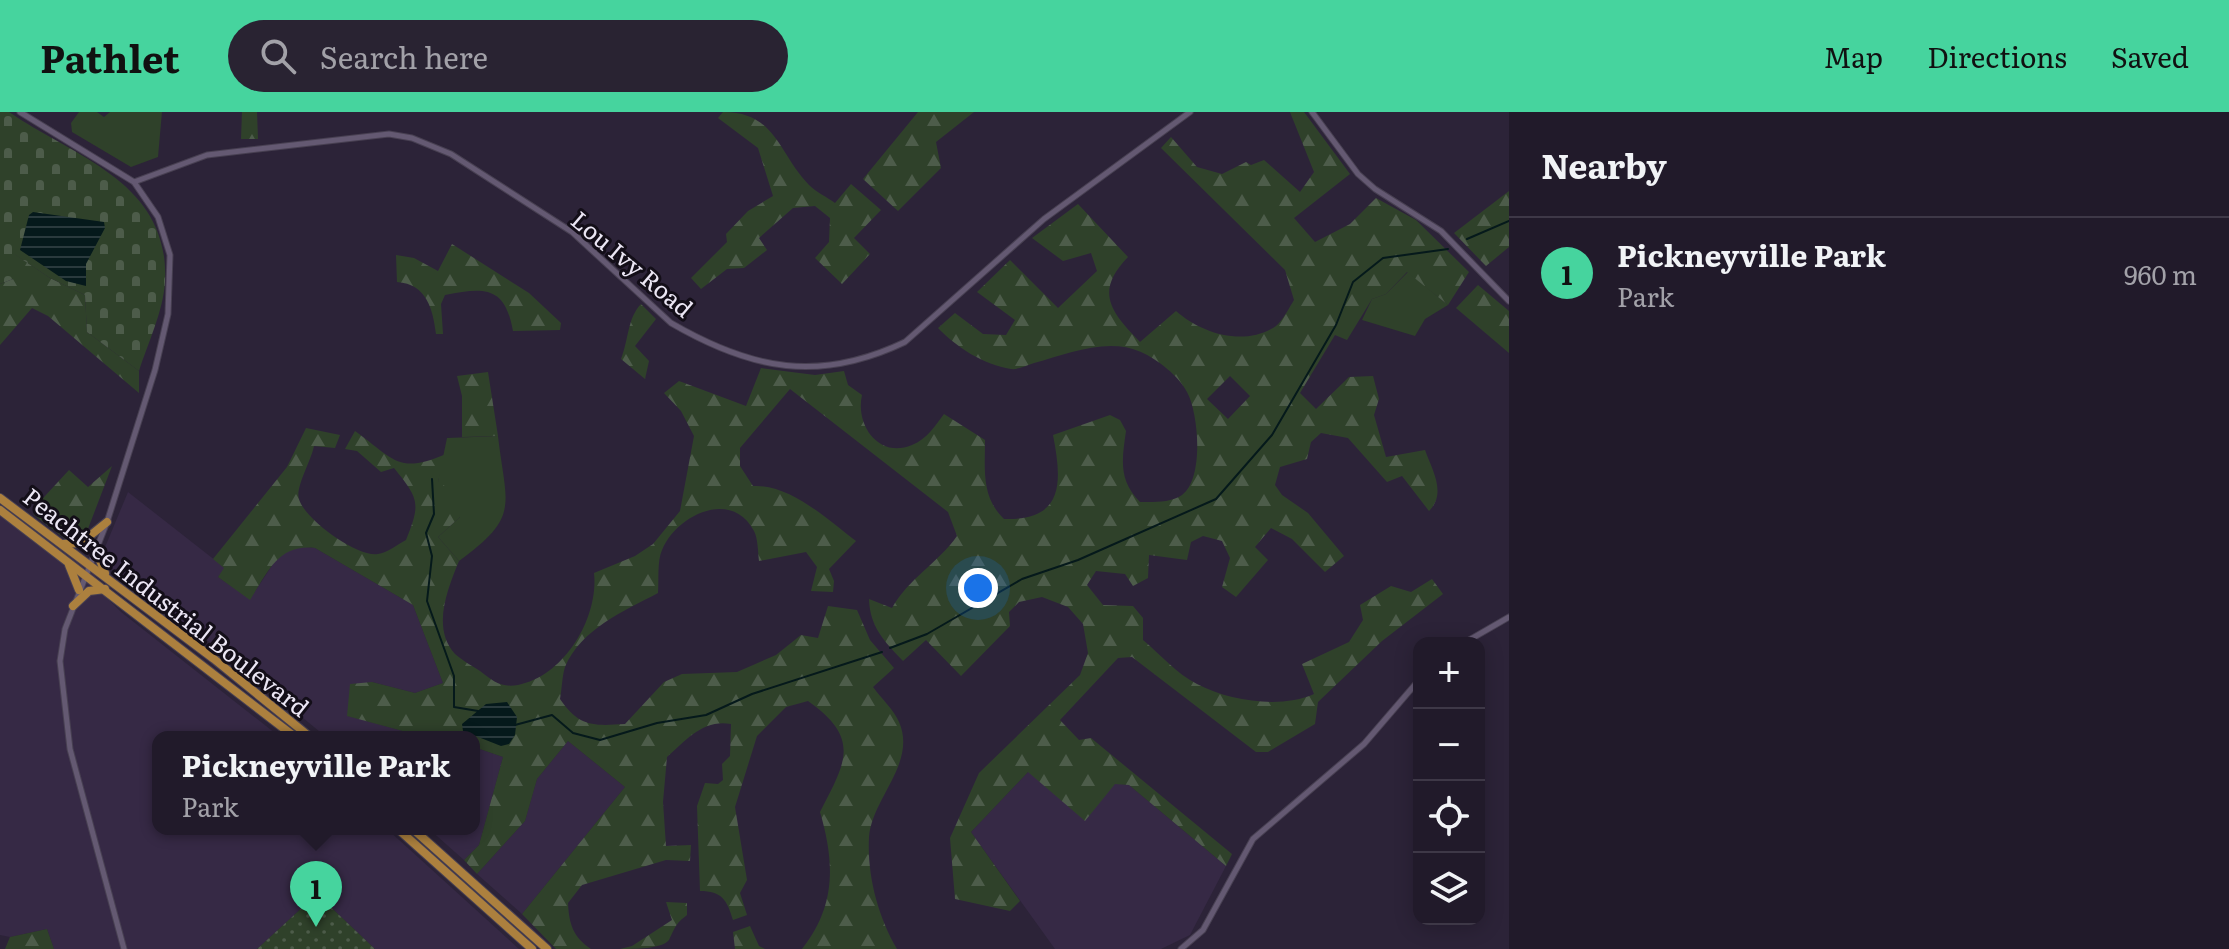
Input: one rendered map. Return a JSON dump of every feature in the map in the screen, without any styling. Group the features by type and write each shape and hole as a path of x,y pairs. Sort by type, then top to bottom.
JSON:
{"highway":[{"name":"Peachtree Industrial Boulevard","path":"0,498 111,579 302,731"},
{"name":"Peachtree Industrial Boulevard","path":"0,510 86,573 287,731"},
{"path":"63,544 81,543 107,522"},
{"path":"96,550 111,579"},
{"path":"61,555 75,574 79,590"},
{"path":"73,606 89,591 106,589"},
{"path":"405,835 532,949"},
{"path":"420,835 547,949"}],"street":[{"path":"20,112 134,182 148,199 166,235 171,276 169,301 155,370 107,522 73,606 61,648 63,710 87,821 124,949"},
{"name":"Lou Ivy Road","path":"134,182 207,155 389,134 412,138 478,169 572,232 671,323 773,365 820,369 862,359 905,342 1044,219 1190,112"},
{"path":"1312,112 1358,174 1375,189 1441,231 1509,301"},
{"path":"1474,637 1509,617"},
{"path":"1181,949 1203,930 1253,839 1364,744 1413,687"}],"shaded area":[{"path":"33,212 104,222 105,228 86,264 86,286 66,281 20,250 29,215"},
{"path":"128,492 225,568 218,577 250,599 279,555 298,546 315,548 413,605 443,683 415,693 372,682 348,716 403,731 319,731 227,655 105,564 103,552"},
{"path":"0,506 92,570 107,598 121,612 272,731 152,731 152,835 394,835 519,949 375,949 317,894 257,949 54,949 47,929 10,937 0,935"},
{"path":"507,702 517,717 515,735 509,744 501,746 480,738 480,731 463,731 462,724 486,704"},
{"path":"568,741 625,787 522,914 477,874 525,821 537,779"},
{"path":"480,749 503,757 479,845 464,860 436,835 480,835"},
{"path":"1029,771 1129,785 1226,866 1190,935 1161,949 1055,949 971,832"}],"green space":[{"path":"0,112 9,112 114,177 136,196 152,220 162,248 165,282 158,316 139,371 87,332 85,295 50,278 14,254 13,279 0,284"},
{"path":"79,112 97,112 104,117 110,112 162,112 158,157 131,167 72,132 71,123"},
{"path":"242,112 257,112 258,139 241,139"},
{"path":"723,112 741,114 765,127 809,185 835,203 851,184 881,210 854,238 870,254 842,284 815,258 829,242 830,218 815,206 793,208 759,238 767,250 744,268 727,269 701,289 691,278 727,242 726,234 748,211 773,196 758,148 718,118"},
{"path":"918,112 974,112 936,142 941,168 898,211 863,179"},
{"path":"1290,112 1304,112 1350,174 1294,218 1315,242 1350,224 1376,198 1416,220 1469,272 1448,305 1407,272 1386,294 1372,299 1347,340 1335,335 1300,393 1316,409 1349,377 1373,376 1379,399 1374,415 1386,457 1425,450 1436,481 1434,504 1429,511 1402,476 1387,482 1348,438 1321,433 1311,442 1307,459 1280,467 1275,485 1282,495 1308,513 1344,556 1325,572 1292,539 1271,528 1255,547 1268,560 1236,597 1222,587 1230,558 1222,541 1203,536 1191,542 1187,560 1149,555 1148,578 1133,586 1125,574 1096,571 1087,585 1103,605 1133,606 1143,618 1143,640 1190,680 1224,695 1271,702 1301,699 1314,694 1302,664 1349,642 1363,620 1360,605 1391,586 1411,592 1432,579 1443,594 1382,641 1318,702 1315,724 1268,752 1256,752 1132,657 1118,658 1060,720 1079,740 1091,738 1232,854 1226,866 1129,785 1115,784 1085,821 1028,772 971,832 1020,901 1010,911 955,899 950,838 979,773 1080,675 1088,653 1083,624 1068,607 1042,597 1019,602 1009,612 1010,626 961,676 926,640 903,661 875,626 869,599 892,608 906,588 949,546 957,536 948,512 790,389 740,448 740,466 753,486 767,487 794,497 856,541 829,569 834,581 833,592 811,591 817,567 806,552 759,561 754,531 744,518 732,511 705,511 691,517 669,537 659,560 658,593 605,622 572,654 565,667 560,699 580,720 604,725 625,724 664,682 682,674 737,672 776,655 801,635 818,638 828,606 857,610 870,640 894,668 873,687 897,718 903,737 898,766 877,808 869,837 875,895 897,949 802,949 813,933 827,900 830,866 820,812 836,779 844,752 836,727 808,701 786,707 757,736 735,807 747,880 740,893 747,915 733,920 719,895 700,891 697,806 705,783 718,784 723,780 722,764 730,756 731,724 721,723 696,732 667,757 663,802 666,846 691,845 690,861 666,860 582,885 568,903 569,917 576,935 591,949 556,949 522,914 625,787 568,741 537,779 525,821 477,874 464,860 479,845 503,757 480,749 480,731 403,731 347,716 350,684 372,682 415,693 443,683 413,605 315,548 292,550 283,555 269,570 250,600 218,577 224,568 213,559 287,467 306,428 340,435 335,448 314,446 299,488 303,507 333,536 369,554 389,550 406,540 414,518 415,502 409,487 394,468 381,472 357,451 345,449 355,431 397,461 417,463 446,454 438,481 458,496 460,517 438,537 459,561 444,608 444,632 448,644 455,654 498,683 512,686 535,679 550,670 576,642 591,608 594,573 635,556 653,544 680,511 694,436 681,411 664,393 679,381 746,406 761,368 815,375 844,371 848,385 862,395 862,417 866,428 880,443 889,447 900,448 922,439 944,414 985,440 988,492 991,502 1004,519 1039,513 1055,495 1058,468 1053,435 1110,415 1120,420 1126,431 1123,469 1133,494 1140,502 1172,499 1182,495 1194,475 1196,430 1187,392 1179,380 1160,364 1141,352 1115,346 1074,352 1011,369 971,354 938,328 955,313 983,334 1006,335 1015,320 977,292 1010,260 1058,308 1097,271 1091,253 1063,261 1032,238 1078,204 1128,257 1111,281 1110,301 1121,321 1140,342 1176,311 1198,326 1224,335 1238,337 1264,332 1279,323 1294,300 1285,270 1161,148 1171,137 1197,167 1222,174 1246,162 1251,165 1264,160 1300,192 1314,172","holes":["1230,376 1250,396 1228,419 1207,399"]},
{"path":"1509,191 1509,247 1486,266 1454,233"},
{"path":"452,244 529,293 561,323 560,330 513,331 505,305 499,298 491,293 471,291 445,295 441,304 443,334 436,334 433,316 422,293 397,282 396,255 414,258 438,271"},
{"path":"13,253 50,278 85,295 87,332 139,371 139,393 48,316 32,308 0,345 0,284 13,279"},
{"path":"1408,272 1448,305 1425,319 1415,336 1362,320 1372,299 1386,294"},
{"path":"1478,285 1509,311 1509,353 1456,308"},
{"path":"641,304 656,319 635,346 649,361 645,379 621,359 631,323"},
{"path":"488,372 498,436 462,437 462,396 457,376"},
{"path":"498,436 505,508 492,532 459,561 438,537 460,517 438,481 447,438"},
{"path":"112,466 86,534 68,541 34,515 33,509 69,470 88,487"},
{"path":"317,894 375,949 257,949"},
{"path":"666,902 687,903 687,915 669,940 654,947 620,949 632,946 672,920"},
{"path":"750,926 759,946 765,949 735,949 733,932"},
{"path":"47,929 54,949 5,949 10,937"}],"waterway":[{"path":"1467,239 1509,221"},
{"path":"890,648 927,634 1022,579 1078,560 1216,499 1272,435 1336,325 1353,282 1383,258 1448,249"},
{"path":"432,479 434,514 426,533 432,556 427,601 454,676 454,707 478,711"},
{"path":"515,725 552,715 573,733 600,740 657,723 706,715 752,694 882,652"}],"place":[{"name":"Pickneyville Park","path":"316,927"}]}
